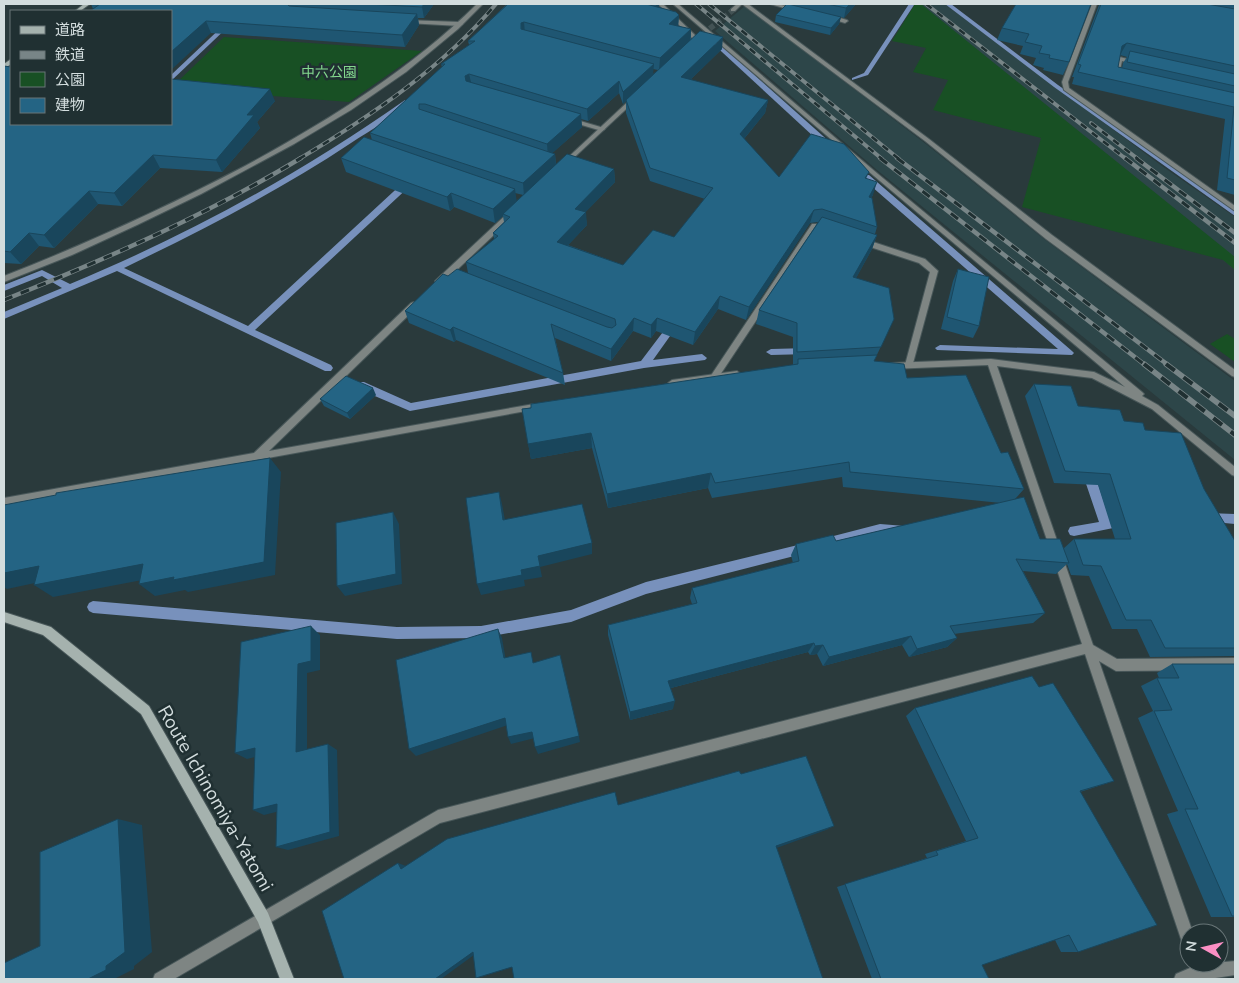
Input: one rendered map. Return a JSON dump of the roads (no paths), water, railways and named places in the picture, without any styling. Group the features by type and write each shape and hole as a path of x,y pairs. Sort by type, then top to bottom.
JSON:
{"main road":[{"name":"Route Ichinomiya-Yatomi","path":"4,617 47,631 145,710 263,918 287,979"}],"street":[{"path":"4,280 65,256 198,194 309,133 407,69 460,24 480,4"},
{"path":"660,4 697,40"},
{"path":"675,4 693,22 708,30 876,175 1235,472"},
{"path":"772,4 808,12"},
{"path":"1094,4 1065,82 1066,89 1235,209"},
{"path":"733,10 747,5 927,140 1049,236 1235,374"},
{"path":"818,14 845,21"},
{"path":"660,17 677,21"},
{"path":"401,21 460,24"},
{"path":"690,47 703,34"},
{"path":"1124,79 1115,77 1120,59 1149,65"},
{"path":"557,171 641,92"},
{"path":"565,118 602,129"},
{"path":"554,162 564,165"},
{"path":"429,291 518,208"},
{"path":"715,376 816,226 842,234"},
{"path":"851,238 922,261 934,272 909,365"},
{"path":"449,272 458,276"},
{"path":"258,456 422,298"},
{"path":"882,366 991,362 1094,375 1156,407"},
{"path":"991,362 1182,923"},
{"path":"666,384 715,376 743,374"},
{"path":"4,502 540,406"},
{"path":"160,979 438,817 1088,648 1116,666 1235,664"},
{"path":"1181,979 1196,973"}],"waterway":[{"path":"172,78 249,4"},
{"path":"948,4 1056,86 1235,214"},
{"path":"854,79 866,74 911,5"},
{"path":"711,39 829,146"},
{"path":"117,268 266,192 338,149 407,101"},
{"path":"866,177 1069,353 940,348"},
{"path":"249,330 409,182"},
{"path":"70,288 117,268"},
{"path":"117,268 328,368"},
{"path":"4,288 42,273 70,288"},
{"path":"4,316 70,288"},
{"path":"644,364 675,322"},
{"path":"771,352 809,351"},
{"path":"644,364 702,358"},
{"path":"360,385 410,407 644,364"},
{"path":"1088,472 1106,525"},
{"path":"1207,518 1235,519"},
{"path":"1074,531 1124,522"},
{"path":"822,544 880,529 901,530"},
{"path":"93,607 397,633 481,632 571,616 646,588 806,548"}],"tunnel":[{"path":"703,34 733,10"}],"railway":[{"path":"299,159 353,126 429,70 453,49 496,4"},
{"path":"696,4 882,159"},
{"path":"709,4 899,159"},
{"path":"926,4 1126,159"},
{"path":"1091,123 1138,159"},
{"path":"4,300 80,269 193,217 301,158"},
{"path":"880,158 1145,365"},
{"path":"897,158 1168,365"},
{"path":"1125,158 1235,243"},
{"path":"1136,158 1235,233"},
{"path":"1144,364 1235,435"},
{"path":"1166,364 1235,416"}],"park label":[{"name":"中六公園","path":"329,72"}]}
